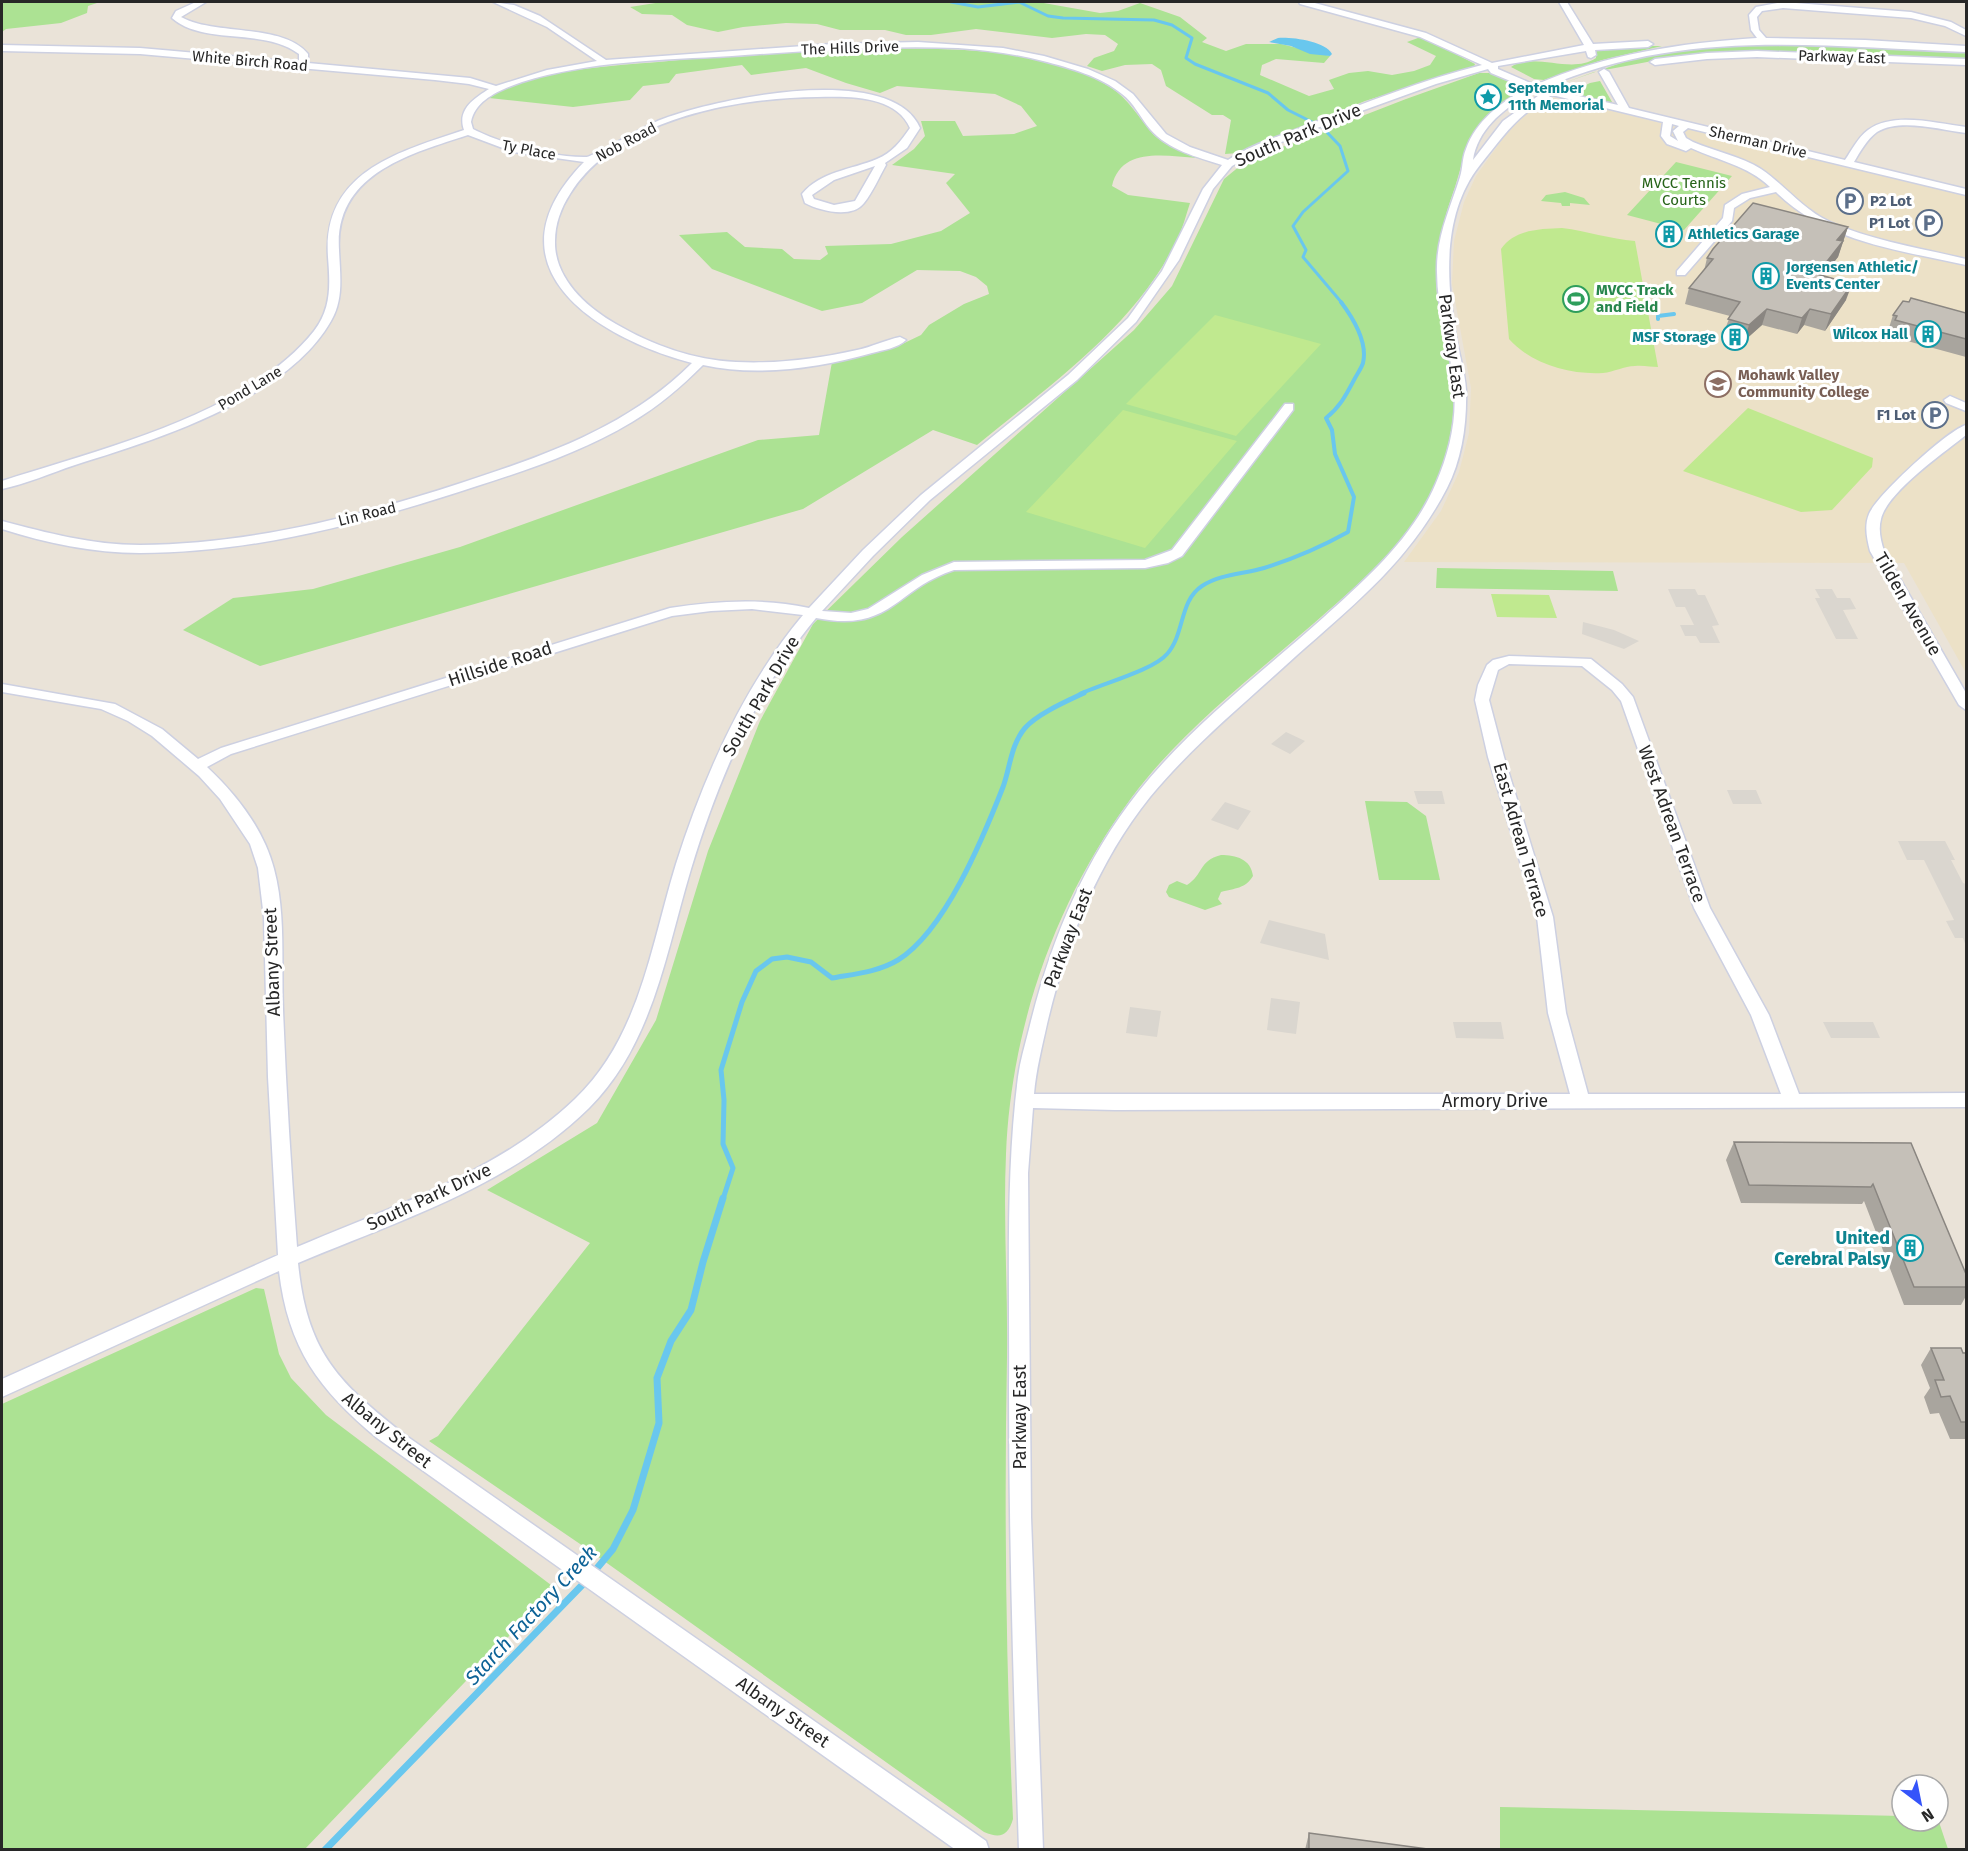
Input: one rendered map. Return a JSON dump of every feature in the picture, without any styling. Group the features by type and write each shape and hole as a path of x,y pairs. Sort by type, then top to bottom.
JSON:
{"street":[{"path":"202,2 179,13 176,18 192,26 285,42 302,52 305,57 303,65"},
{"path":"497,2 520,8 534,16 598,57 605,64"},
{"name":"Sherman Drive","path":"1303,2 1424,35 1496,65 1494,71 1550,92 1966,192"},
{"path":"1563,2 1592,53 1590,58 1576,62"},
{"path":"1765,42 1755,30 1752,17 1759,9 1776,5 1922,16 1948,24 1966,33"},
{"name":"Parkway East","path":"1590,47 1765,42 1862,43 1966,49"},
{"name":"Parkway East","path":"1468,171 1467,165 1474,140 1484,126 1514,98 1601,63 1643,52 1696,44"},
{"name":"The Hills Drive","path":"470,131 466,125 466,118 473,105 497,89 526,78 605,64 724,54 880,46 961,47 1014,52 1048,59 1101,77 1133,98 1162,135 1199,155 1230,164"},
{"name":"South Park Drive","path":"2,1388 243,1278 489,1172 555,1126 586,1099 613,1067 638,1018 680,880 717,774 733,738 781,656 812,613 915,508 1105,348 1134,317 1164,278 1185,239 1204,195 1217,175 1230,164 1261,147 1409,90 1496,65 1590,47"},
{"name":"White Birch Road","path":"2,48 120,50 303,65 470,81 497,89"},
{"name":"Parkway East","path":"1031,1850 1020,1517 1018,1173 1027,1073 1048,986 1077,904 1106,850 1144,795 1189,745 1343,607 1398,554 1420,524 1442,485 1456,443 1460,417 1460,386 1450,338 1444,292 1444,247 1450,217 1468,171 1510,118 1525,106 1550,92 1604,72 1660,61 1717,56 1827,56 1966,62"},
{"path":"1496,65 1529,61 1563,62"},
{"path":"1604,72 1625,110"},
{"name":"Nob Road","path":"880,162 881,165 859,203 852,207 830,208 809,201 807,195 813,188 828,179 880,162 903,146 912,136 915,128 913,121 905,111 880,100 805,93 751,97 675,117 641,132 591,160 567,190 554,212 549,232 549,252 560,282 579,304 602,322 629,336 700,361 742,365 788,363 846,355 900,340"},
{"path":"1668,121 1664,133 1671,142 1746,170 1775,187 1802,210 1843,230 1966,262"},
{"path":"1848,164 1867,136 1884,126 1908,124 1966,130"},
{"path":"1686,125 1677,133 1684,141 1746,164 1769,179 1775,187"},
{"name":"Ty Place","path":"470,131 481,138 509,147 591,160"},
{"name":"Pond Lane","path":"2,484 190,420 231,401 273,376 307,346 319,332 332,309 338,284 333,226 339,204 348,192 369,173 408,153 470,131"},
{"path":"1681,273 1728,219 1729,207 1746,196 1775,187"},
{"name":"Lin Road","path":"2,525 59,542 139,549 194,547 244,541 348,520 458,489 515,470 576,445 631,418 654,403 687,376 700,361"},
{"path":"1950,400 1966,407"},
{"name":"Hillside Road","path":"196,766 226,751 670,612 712,605 740,604 780,607 839,617 862,615 879,609 948,567 972,564 1145,564 1163,560 1177,553 1289,407"},
{"name":"Tilden Avenue","path":"1966,429 1887,498 1875,516 1873,531 1877,551 1966,705"},
{"name":"West Adrean Terrace","path":"1485,685 1492,668 1498,663 1509,660 1579,660 1593,666 1623,693 1628,700 1705,915 1760,1015 1794,1101"},
{"name":"East Adrean Terrace","path":"1485,685 1482,700 1496,757 1545,916 1557,1013 1581,1101"},
{"name":"Albany Street","path":"2,688 108,706 137,718 196,766 236,806 250,829 266,867 271,911 277,1106 292,1297 305,1340 325,1376 345,1398 398,1442 977,1850"},
{"name":"Armory Drive","path":"1023,1101 1115,1103 1966,1100"}],"shaded area":[{"name":"Mohawk Valley Community College","path":"1552,98 1577,102 1966,195 1966,673 1904,563 1404,562 1441,511 1459,472 1469,433 1471,388 1452,284 1454,241 1464,202 1476,176 1513,124 1538,104"},
{"path":"1668,589 1695,589 1698,595 1705,595 1719,625 1712,626 1720,643 1700,643 1696,636 1685,636 1680,625 1694,625 1685,607 1676,607"},
{"path":"1815,589 1832,589 1837,598 1850,598 1856,609 1843,610 1858,639 1836,639 1815,598 1820,598"},
{"path":"1583,622 1614,630 1639,641 1624,649 1582,634"},
{"path":"1286,732 1305,741 1290,754 1271,744"},
{"path":"1727,790 1756,790 1762,804 1733,804"},
{"path":"1414,791 1442,791 1445,804 1418,804"},
{"path":"1225,802 1251,811 1238,830 1211,820"},
{"path":"1898,841 1945,841 1955,860 1951,860 1963,883 1966,884 1966,946 1963,938 1955,938 1946,921 1954,920 1924,860 1907,860"},
{"path":"1269,920 1325,934 1329,960 1260,943"},
{"path":"1271,998 1300,1002 1296,1034 1267,1030"},
{"path":"1130,1007 1161,1011 1157,1037 1126,1033"},
{"path":"1453,1022 1501,1022 1504,1039 1456,1038"},
{"path":"1823,1022 1873,1022 1880,1038 1831,1038"}],"green space":[{"path":"2,2 100,2 88,6 87,13 61,23 6,29 2,32"},
{"path":"662,2 1038,2 1100,13 1118,11 1140,3 1180,17 1207,38 1202,42 1226,51 1246,44 1281,44 1330,56 1324,63 1276,59 1262,65 1260,75 1309,96 1334,89 1329,80 1349,73 1368,71 1392,75 1430,65 1436,56 1407,42 1418,38 1425,38 1475,64 1474,67 1365,101 1238,153 1225,154 1231,120 1223,115 1212,115 1166,86 1161,70 1152,64 1125,65 1102,71 1087,66 1094,58 1114,51 1118,44 1105,35 1086,34 1052,38 976,29 931,35 906,35 885,30 840,30 817,24 786,23 718,32 687,25 672,15 642,14 630,7"},
{"path":"1767,44 1966,51 1966,61 1829,54 1663,59 1596,72 1632,59 1692,48"},
{"path":"1662,46 1602,60 1544,80 1534,79 1511,67 1530,61 1586,63 1596,58 1596,50"},
{"path":"943,49 1002,53 1060,65 1086,74 1110,87 1128,102 1153,134 1163,142 1197,158 1146,156 1125,164 1117,173 1112,186 1128,195 1190,203 1181,230 1160,270 1139,299 1089,352 1033,400 977,445 933,430 803,509 260,666 183,630 233,598 313,589 460,547 758,440 819,435 832,362 896,347 921,335 929,325 964,304 989,294 987,286 976,277 960,271 917,270 862,303 822,311 712,269 679,235 727,232 745,247 782,249 794,259 820,260 828,254 825,246 891,244 941,231 970,213 946,183 955,174 892,165 914,149 925,136 921,121 955,121 963,136 1014,134 1037,126 1021,106 995,94 897,86 880,93 806,68 751,75 742,65 676,74 669,83 643,86 630,100 573,107 489,98 525,81 547,75 594,68 744,55"},
{"path":"1479,73 1491,73 1524,88 1490,114 1470,139 1441,233 1436,268 1437,293 1454,397 1451,433 1437,479 1427,501 1400,540 1384,558 1331,608 1195,727 1132,797 1105,836 1060,921 1042,966 1028,1012 1017,1059 1010,1106 1005,1179 1006,1588 1013,1819 1009,1829 1003,1835 990,1834 984,1832 583,1546 429,1441 438,1436 590,1243 487,1190 597,1123 656,1020 708,851 760,721 813,624 902,537 1134,330 1172,286 1224,179 1246,161"},
{"path":"1600,81 1612,102 1604,102 1571,92 1590,83"},
{"name":"MVCC Tennis Courts","path":"1676,162 1732,176 1684,230 1627,215"},
{"path":"1565,192 1584,198 1590,205 1570,203 1570,206 1562,206 1561,203 1541,201 1546,195"},
{"name":"MVCC Track and Field","path":"1562,228 1635,241 1658,367 1631,366 1603,373 1565,370 1528,355 1509,339 1501,249 1513,237 1528,231"},
{"path":"1215,315 1321,344 1236,436 1126,404"},
{"path":"1748,408 1873,458 1872,467 1832,510 1801,512 1683,471"},
{"path":"1123,410 1237,441 1145,548 1026,512"},
{"path":"1437,568 1613,571 1618,591 1436,588"},
{"path":"1491,594 1549,595 1557,618 1497,617"},
{"path":"1365,801 1407,802 1426,816 1440,880 1379,880"},
{"path":"1221,855 1242,859 1252,870 1253,876 1243,886 1221,892 1218,899 1222,904 1205,910 1169,897 1166,892 1169,885 1177,881 1187,885 1208,861"},
{"path":"256,1288 264,1289 279,1354 291,1378 326,1415 555,1588 305,1849 2,1849 2,1404"},
{"path":"1500,1807 1890,1816 1890,1833 1943,1833 1948,1849 1500,1849"}],"water":[{"path":"1278,38 1316,43 1332,54 1330,56 1310,54 1291,46 1269,42"}],"building":[{"name":"Jorgensen Athletic/ Events Center","path":"1753,203 1848,227 1837,240 1843,241 1817,274 1852,284 1831,314 1810,309 1802,318 1767,309 1749,325 1728,319 1740,302 1689,288 1713,259 1707,258 1713,249"},
{"path":"1911,298 1966,313 1966,339 1895,320 1897,316 1893,315 1903,301 1909,302"},
{"path":"1734,1142 1911,1143 1966,1274 1966,1287 1914,1287 1873,1184 1871,1187 1749,1185"},
{"path":"1931,1348 1961,1348 1963,1353 1966,1353 1966,1422 1961,1422 1950,1396 1941,1397 1935,1380 1944,1380"},
{"path":"1309,1833 1435,1850 1309,1850"}],"waterway":[{"name":"Starch Factory Creek","path":"951,2 978,7 1019,2 1048,16 1154,20 1172,25 1192,38 1186,58 1195,64 1268,93 1288,110 1322,127 1340,146 1348,171 1303,212 1293,226 1306,250 1303,257 1342,303"},
{"name":"Starch Factory Creek","path":"1080,694 1151,666 1167,654 1177,637 1189,600 1202,586 1216,579 1286,561 1348,532 1354,497 1335,454 1332,430 1326,418 1345,396 1362,365 1364,355 1358,331 1341,302"},
{"path":"1658,319 1658,316 1674,314"},
{"name":"Starch Factory Creek","path":"723,1199 733,1168 723,1144 724,1100 721,1070 742,1002 756,971 772,959 787,957 811,962 832,978 882,967 898,960 915,946 947,906 961,882 1003,787 1020,734 1037,718 1084,693"},
{"name":"Starch Factory Creek","path":"593,1573 613,1549 633,1510 659,1423 657,1378 671,1341 691,1310 723,1198"},
{"name":"Starch Factory Creek","path":"325,1850 587,1580"}],"place":[{"name":"September 11th Memorial","path":"1488,97"},
{"name":"P2 Lot","path":"1850,201"},
{"name":"P1 Lot","path":"1929,223"},
{"name":"Athletics Garage","path":"1669,234"},
{"name":"Jorgensen Athletic/ Events Center","path":"1766,276"},
{"name":"MVCC Track and Field","path":"1576,299"},
{"name":"Wilcox Hall","path":"1928,334"},
{"name":"MSF Storage","path":"1735,337"},
{"name":"Mohawk Valley Community College","path":"1718,384"},
{"name":"F1 Lot","path":"1935,415"},
{"name":"United Cerebral Palsy","path":"1910,1248"}]}
